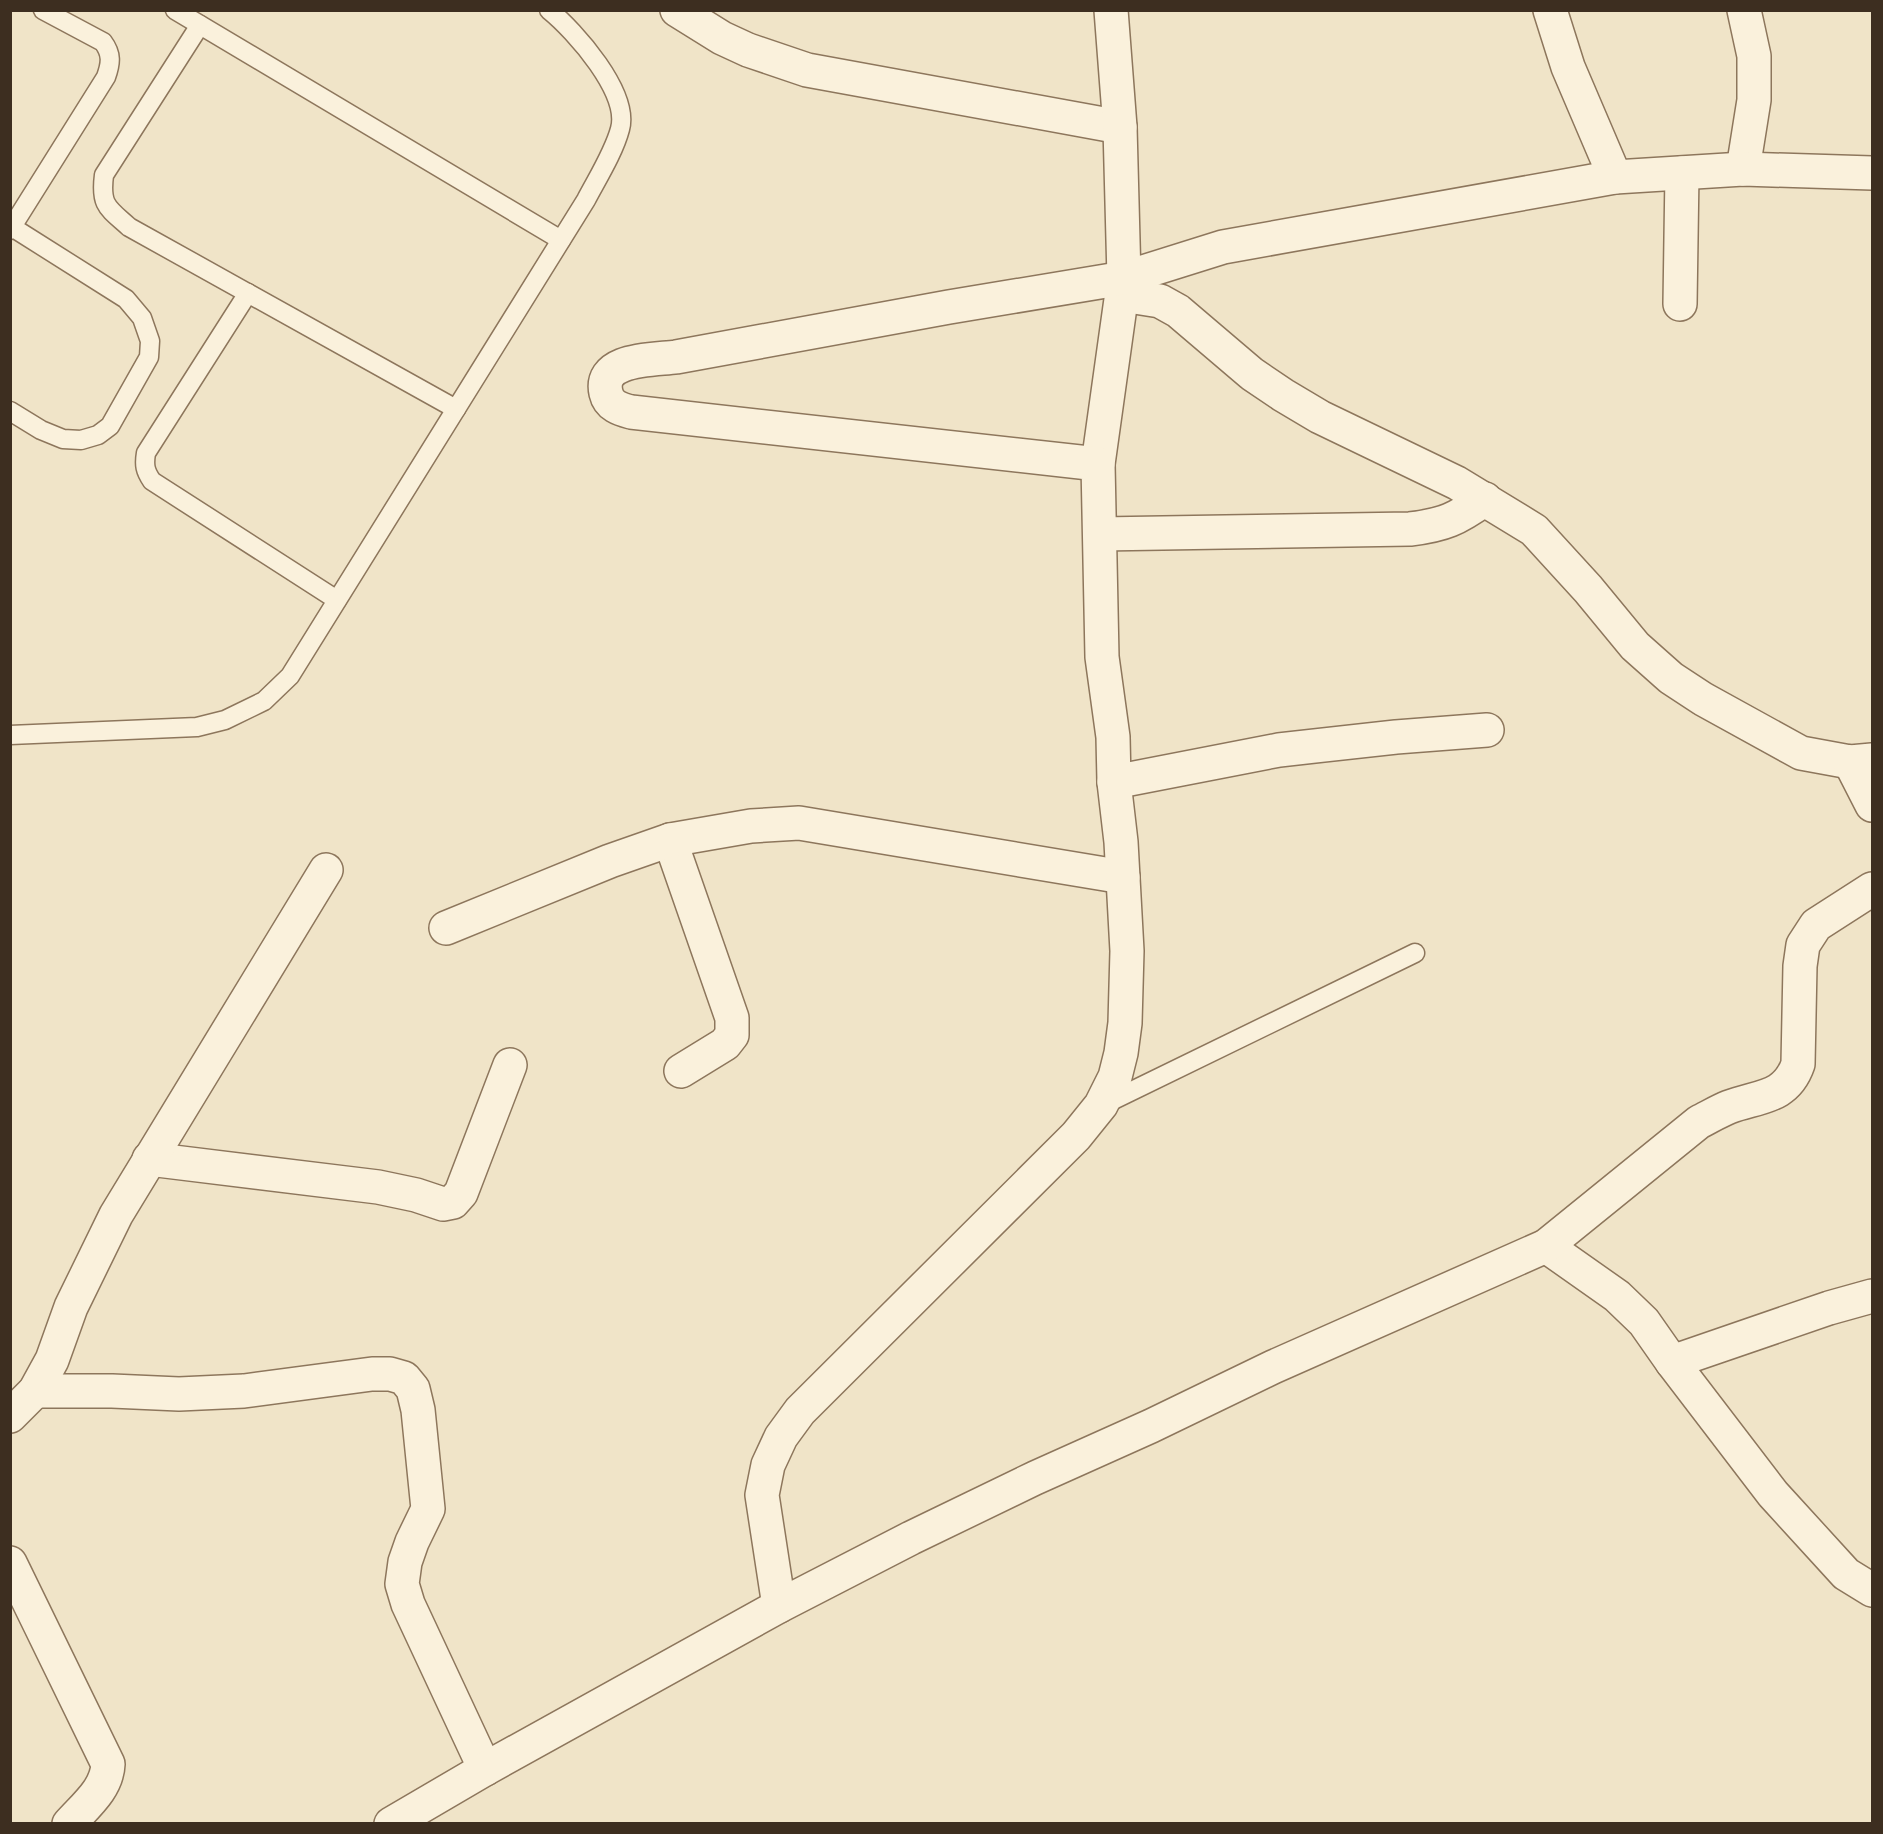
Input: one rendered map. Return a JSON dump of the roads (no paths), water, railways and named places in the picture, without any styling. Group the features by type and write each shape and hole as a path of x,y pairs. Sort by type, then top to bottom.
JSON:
{"street":[{"path":"677,10 722,38 748,50 807,70 1120,127"},
{"path":"779,1606 762,1495 768,1465 781,1437 800,1411 1076,1136 1101,1105 1115,1077 1121,1053 1125,1023 1126,951 1113,737 1102,657 1098,464 1123,286 1120,127 1111,10"},
{"path":"1550,10 1568,67 1615,177"},
{"path":"1743,169 1755,100 1754,56 1744,10"},
{"path":"1098,464 631,412 619,409 610,402 605,381 616,367 631,363 676,357 949,307 1123,286 1223,247 1615,177 1743,169 1872,173"},
{"path":"1680,304 1682,173"},
{"path":"1123,286 1160,300 1178,311 1252,374 1282,395 1320,417 1457,483 1534,530 1567,565 1635,646 1671,678 1712,705 1802,753 1861,761 1872,805"},
{"path":"1100,534 1410,529 1459,517 1485,499"},
{"path":"1114,783 1290,748 1487,730"},
{"path":"446,928 610,861 670,840 751,826 799,823 1123,878"},
{"path":"670,840 732,1018 732,1035 725,1044 681,1071"},
{"path":"10,1416 35,1391 52,1360 70,1307 116,1215 326,870"},
{"path":"391,1824 485,1769 779,1606 911,1538 1273,1367 1546,1246 1699,1122 1728,1107 1766,1096 1786,1086 1798,1064 1800,966 1803,945 1816,925 1872,889"},
{"path":"149,1159 273,1176 337,1181 416,1195 443,1204 453,1202 460,1193 510,1065"},
{"path":"1546,1246 1617,1296 1644,1322 1773,1494 1846,1574 1872,1590"},
{"path":"1672,1362 1829,1308 1872,1296"},
{"path":"35,1391 112,1391 179,1395 244,1391 372,1374 390,1374 404,1378 413,1389 418,1410 428,1509 405,1562 402,1584 408,1604 485,1769"},
{"path":"10,1563 108,1764 107,1774 101,1788 69,1824"}],"lane":[{"path":"10,411 42,430 63,439 81,440 98,435 110,426 149,357 150,341 142,318 126,299 11,228 106,77 111,64 109,50 103,42 43,10"},
{"path":"175,10 561,240"},
{"path":"10,735 196,727 225,720 264,701 290,676 586,200 621,128 619,102 603,71 567,25 549,10"},
{"path":"200,26 104,175 102,193 108,209 129,227 456,409"},
{"path":"248,293 146,453 144,463 146,472 152,481 337,600"},
{"path":"1101,1105 1415,953"}]}
